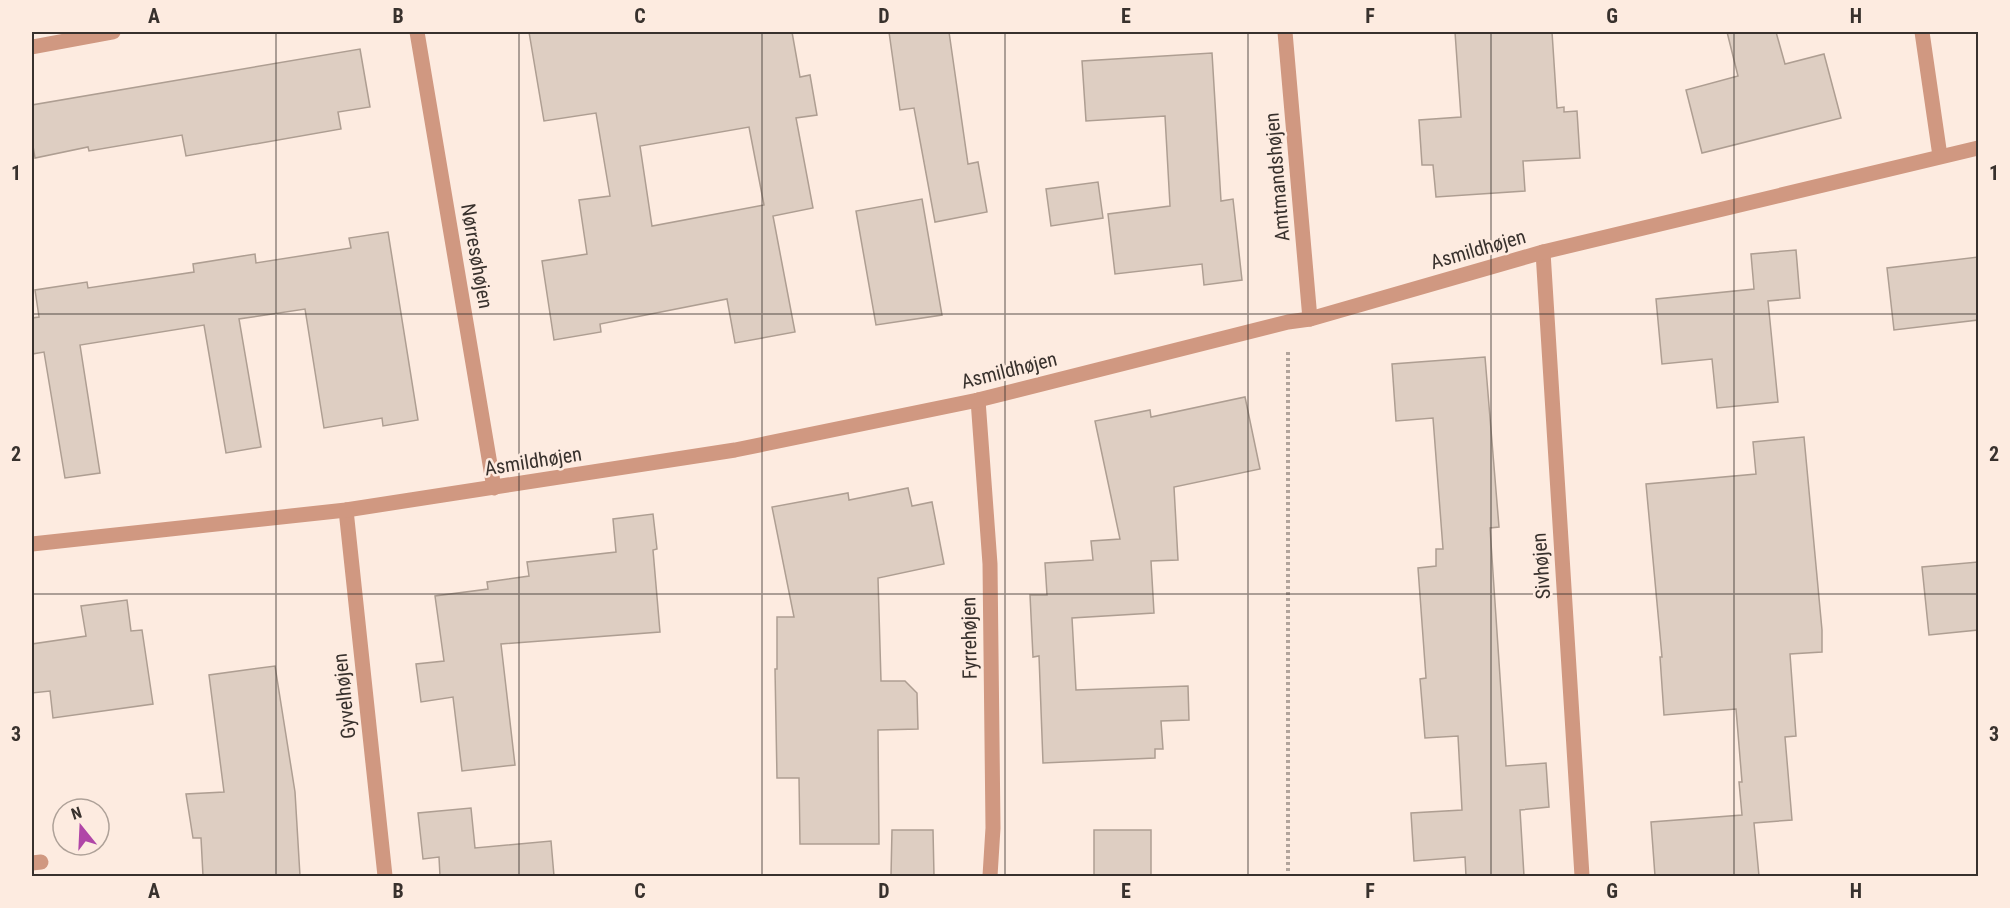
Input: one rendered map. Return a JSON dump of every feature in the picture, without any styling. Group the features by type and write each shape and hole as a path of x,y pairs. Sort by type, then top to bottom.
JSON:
{"street":[{"path":"32,47 113,32"},
{"name":"Nørresøhøjen","path":"417,32 494,488"},
{"name":"Amtmandshøjen","path":"1285,32 1310,319"},
{"path":"1922,32 1940,156"},
{"name":"Asmildhøjen","path":"32,544 346,510 735,450 978,400 1288,322 1310,319 1543,252 1978,148"},
{"name":"Sivhøjen","path":"1543,252 1582,876"},
{"name":"Fyrrehøjen","path":"978,400 990,564 993,828 990,876"},
{"name":"Gyvelhøjen","path":"346,510 385,876"}],"path":[{"path":"1288,322 1288,876"}],"building":[{"path":"529,32 792,32 800,77 810,75 817,115 796,118 813,208 773,216 795,332 735,343 727,299 600,324 601,332 554,340 542,261 587,254 579,200 610,196 596,113 544,121","holes":["749,127 764,205 652,226 640,146"]},
{"path":"889,32 949,32 968,164 978,162 987,212 935,222 914,108 900,110"},
{"path":"1455,32 1552,32 1557,108 1564,107 1564,112 1577,111 1580,158 1523,161 1525,191 1436,197 1433,165 1422,165 1419,120 1461,117"},
{"path":"1727,32 1776,32 1785,64 1824,54 1841,118 1702,153 1686,90 1738,76"},
{"path":"360,49 370,107 338,112 341,129 186,156 182,135 89,151 88,147 35,158 32,140 32,105"},
{"path":"1212,53 1221,201 1233,199 1242,280 1204,285 1202,264 1115,274 1108,214 1170,206 1165,116 1086,121 1082,61"},
{"path":"1098,182 1103,218 1051,226 1046,189"},
{"path":"922,199 942,315 876,325 856,211"},
{"path":"388,232 418,420 383,426 382,418 324,428 305,309 239,319 261,447 226,453 204,325 80,345 100,473 65,478 44,352 32,354 32,318 39,317 35,290 87,282 88,288 194,272 193,264 255,254 256,263 351,248 349,238"},
{"path":"1796,250 1800,298 1768,301 1778,402 1717,408 1712,359 1662,364 1656,299 1754,289 1751,254"},
{"path":"1978,257 1978,320 1894,330 1887,268"},
{"path":"1485,357 1499,527 1490,528 1506,766 1546,763 1549,807 1520,810 1524,876 1466,876 1465,857 1414,861 1411,813 1462,810 1458,736 1425,738 1420,679 1426,678 1418,568 1436,566 1436,549 1443,549 1433,418 1396,421 1392,364"},
{"path":"1245,397 1260,469 1174,487 1178,560 1151,561 1154,613 1072,618 1076,690 1188,686 1189,720 1161,721 1163,749 1155,749 1155,758 1043,763 1039,656 1033,657 1030,595 1047,595 1045,563 1093,560 1091,541 1120,539 1095,421 1150,410 1151,417"},
{"path":"1804,437 1822,630 1822,652 1790,654 1796,736 1785,737 1792,820 1754,823 1759,876 1655,876 1651,822 1742,815 1739,782 1742,782 1736,709 1664,715 1660,657 1662,657 1646,484 1756,474 1753,442"},
{"path":"908,488 912,506 932,502 944,564 878,578 881,681 905,681 917,693 918,729 878,730 879,844 800,844 799,778 777,778 775,669 777,669 777,617 794,617 772,507 848,493 849,500"},
{"path":"653,514 657,549 653,550 660,632 501,644 515,765 462,771 453,697 421,702 416,664 444,661 435,596 488,589 487,582 529,576 527,562 616,552 613,519"},
{"path":"1978,562 1978,630 1929,635 1922,567"},
{"path":"127,600 131,631 142,630 153,704 53,718 50,691 32,693 32,644 86,636 81,606"},
{"path":"275,666 295,792 300,876 203,876 201,838 193,838 186,794 224,792 209,675"},
{"path":"471,808 475,848 551,841 554,876 440,876 439,857 423,859 418,813"},
{"path":"892,830 933,830 934,876 891,876"},
{"path":"1094,830 1151,830 1151,876 1094,876"}]}
